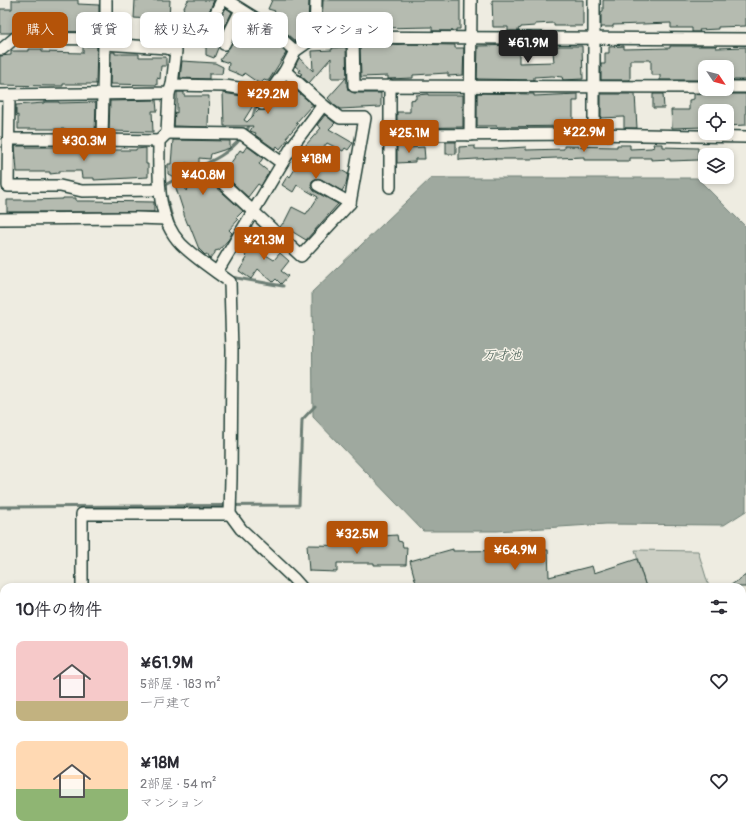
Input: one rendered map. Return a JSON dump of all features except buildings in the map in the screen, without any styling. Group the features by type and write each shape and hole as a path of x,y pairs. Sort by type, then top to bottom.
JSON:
{"street":[{"path":"106,0 106,12"},
{"path":"216,12 222,0"},
{"path":"226,0 266,25 295,51"},
{"path":"316,0 316,12"},
{"path":"470,135 471,0"},
{"path":"594,0 594,134"},
{"path":"224,44 241,10"},
{"path":"393,37 746,38"},
{"path":"0,49 16,38 76,40"},
{"path":"132,42 150,42 180,52 170,89 163,137 159,190 166,219 172,232 182,244 230,282 232,350 232,479 230,514 241,529 298,583"},
{"path":"102,140 105,48"},
{"path":"159,190 82,191 60,186 4,186 9,139 4,95 103,94 170,89 225,81 258,90 264,100 285,71 295,51 300,48"},
{"path":"353,48 354,86 698,87"},
{"path":"214,175 231,185 253,212 301,256 350,203 366,118 340,118 285,71"},
{"path":"390,86 390,187"},
{"path":"734,87 746,87"},
{"path":"217,272 293,145 323,105"},
{"path":"9,139 65,139 81,144 94,145 102,140 163,137 215,128 242,134 282,163"},
{"path":"390,135 594,134 746,137"},
{"path":"318,185 350,203"},
{"path":"0,219 166,219"},
{"path":"82,583 82,514 230,514"}],"shaded area":[{"path":"635,550 698,551 708,583 645,583"}],"water":[{"name":"万才池","path":"431,178 697,178 698,184 703,184 746,227 746,511 724,525 606,524 497,531 423,531 313,417 312,292"}],"waterway":[{"path":"266,87 279,69"},
{"path":"247,130 252,120 258,98"},
{"path":"182,175 221,156 241,138"},
{"path":"165,189 165,185 176,179"},
{"path":"166,196 174,225"},
{"path":"231,277 283,286"},
{"path":"0,507 299,505 302,420 315,406"}]}
